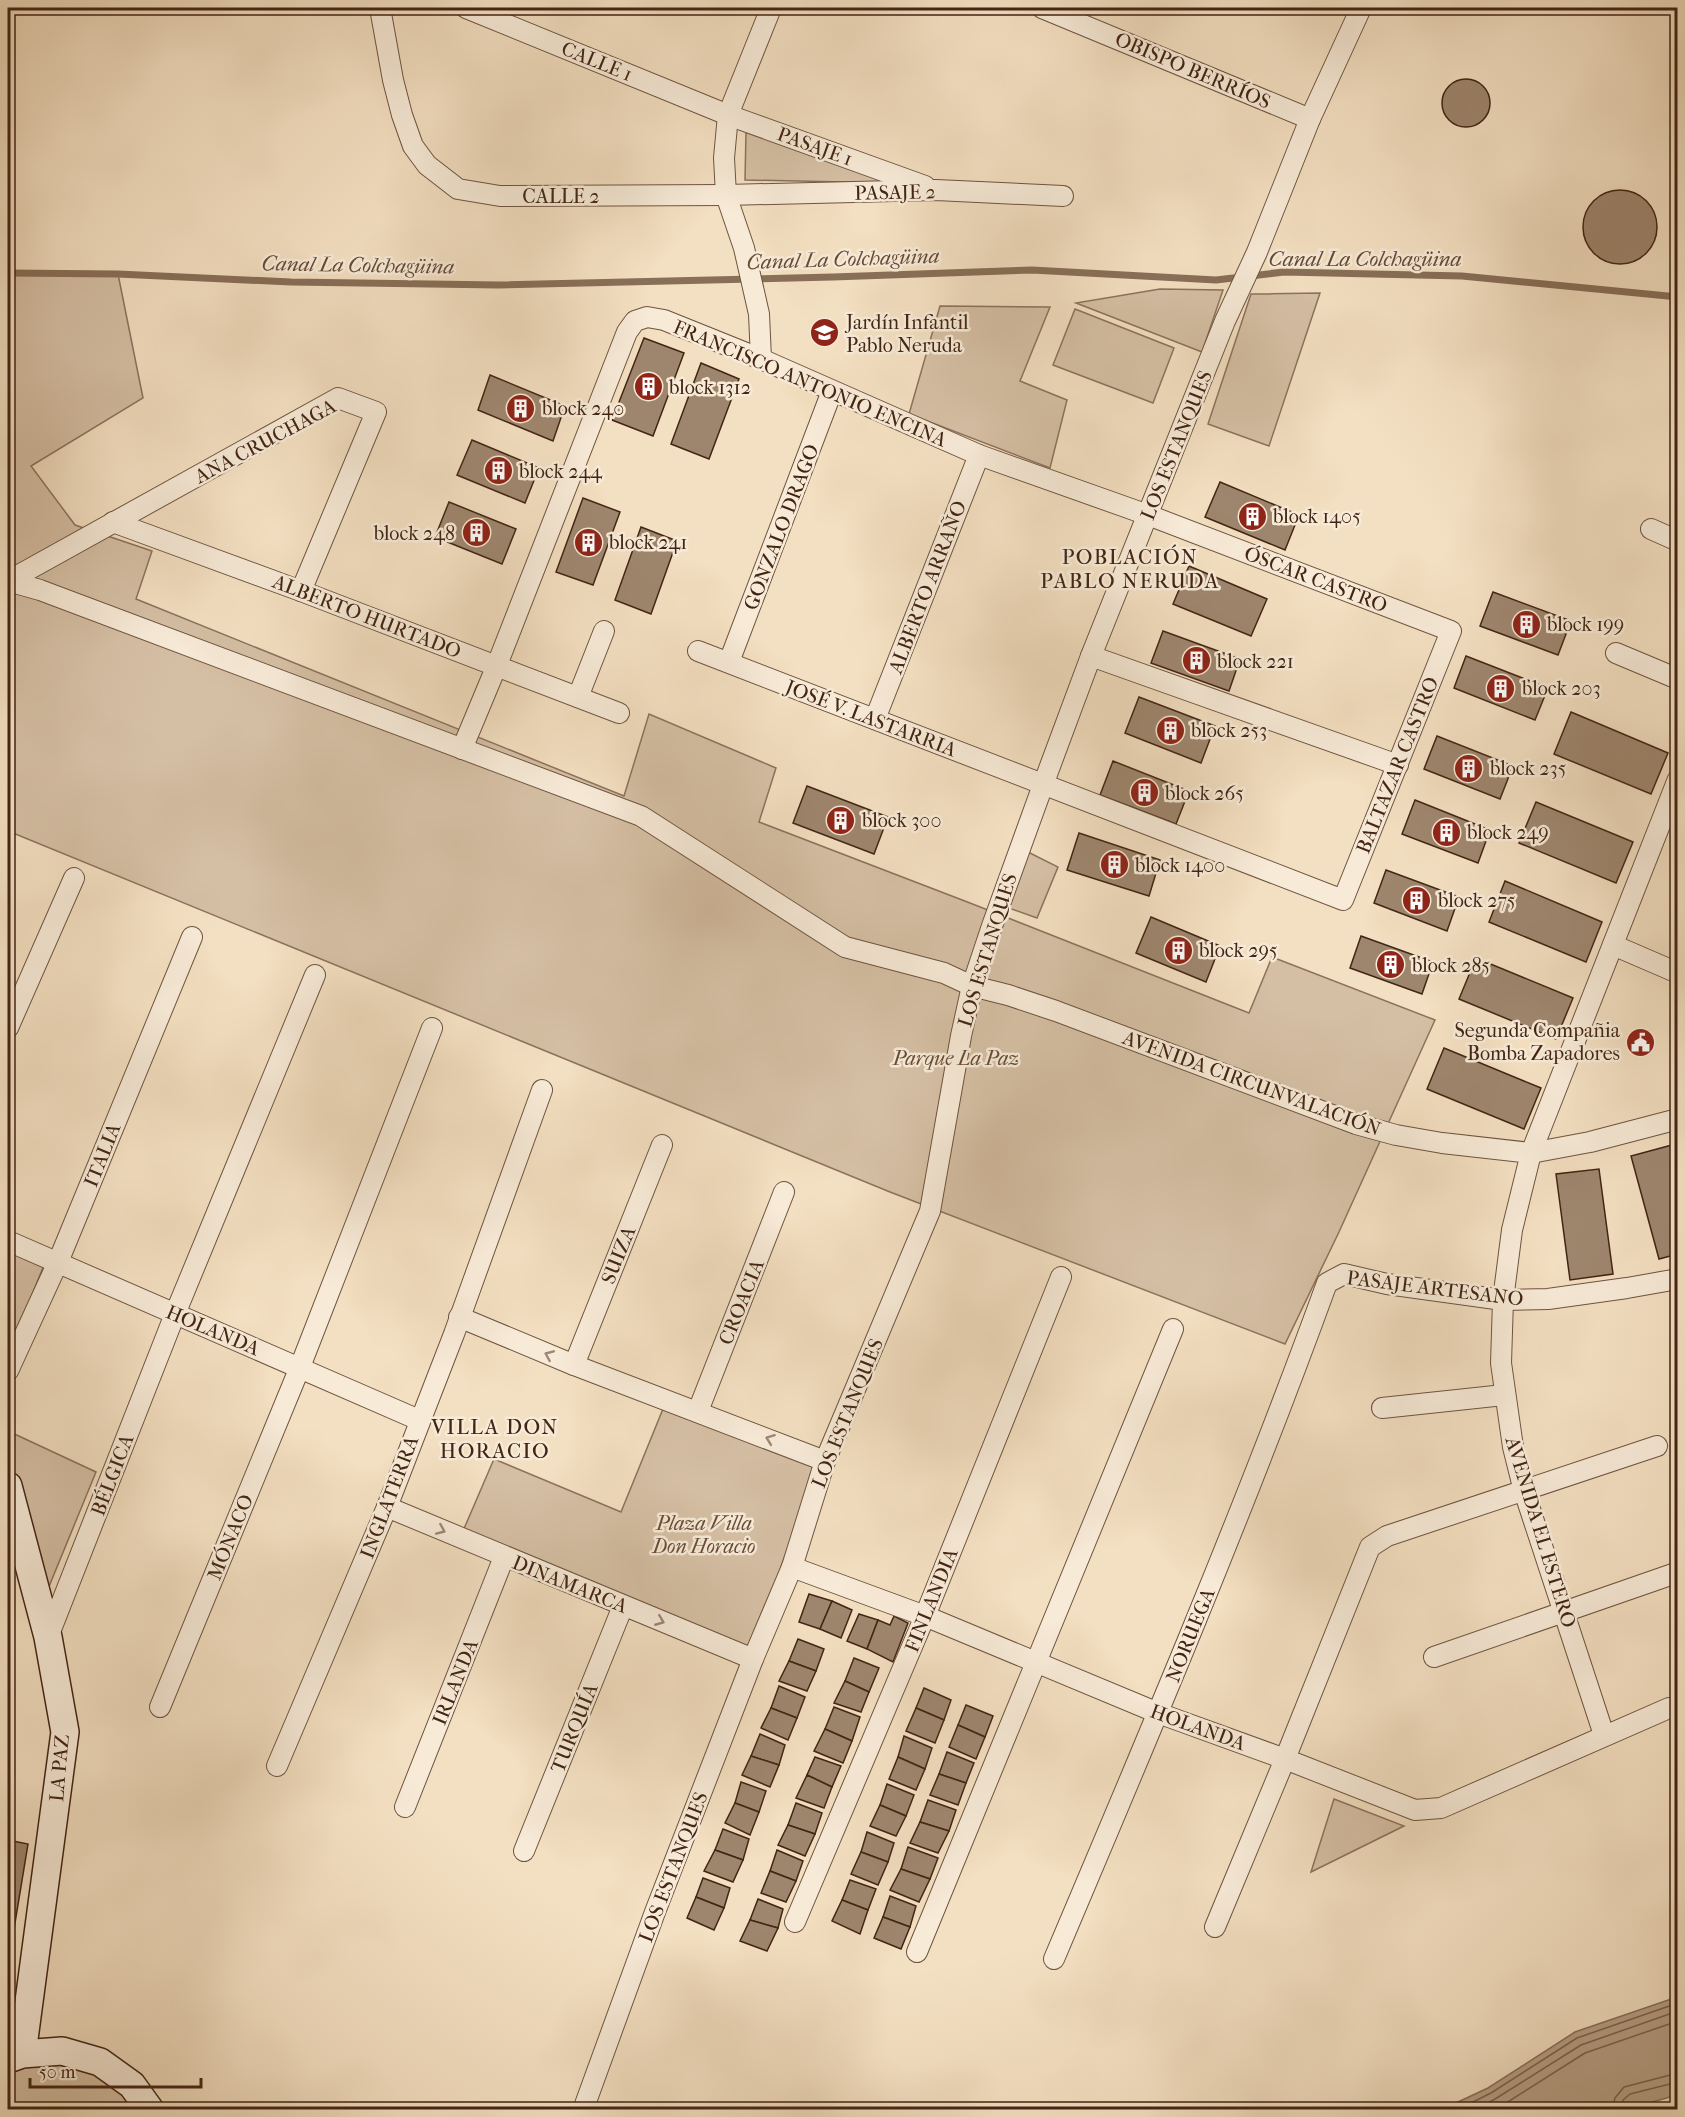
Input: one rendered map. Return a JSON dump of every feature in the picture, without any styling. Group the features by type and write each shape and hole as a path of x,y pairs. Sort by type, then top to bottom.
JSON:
{"street":[{"name":"CALLE 2","path":"380,8 393,80 413,146 427,165 458,189 500,196 726,195"},
{"name":"CALLE 1","path":"466,8 728,115"},
{"path":"761,359 759,314 744,248 726,195 724,158 728,115 771,8"},
{"name":"OBISPO BERRÍOS","path":"1042,8 1310,119"},
{"name":"LOS ESTANQUES","path":"583,2109 655,1912 753,1659 792,1567 825,1461 930,1211 972,986 1043,785 1091,656 1225,321 1257,252 1310,119 1361,8"},
{"name":"PASAJE 1","path":"728,115 936,190"},
{"name":"PASAJE 2","path":"726,195 936,190 1063,196"},
{"name":"FRANCISCO ANTONIO ENCINA","path":"462,749 627,332 635,321 646,318 664,320 761,359 979,455 1148,515"},
{"name":"GONZALO DRAGO","path":"729,662 832,391"},
{"name":"ANA CRUCHAGA","path":"113,522 338,398 376,412 301,591"},
{"name":"ALBERTO ARRAÑO","path":"875,719 979,455"},
{"name":"ÓSCAR CASTRO","path":"1148,515 1451,631"},
{"path":"8,581 113,522"},
{"name":"ALBERTO HURTADO","path":"113,522 620,713"},
{"path":"1651,530 1677,541"},
{"name":"AVENIDA CIRCUNVALACIÓN","path":"8,581 40,590 641,816 845,947 944,973 972,986 1056,1011 1356,1125 1442,1143 1531,1152 1601,1139 1677,1119"},
{"path":"578,697 604,631"},
{"name":"BALTAZAR CASTRO","path":"1342,900 1451,631"},
{"name":"JOSÉ V. LASTARRIA","path":"698,651 1342,900"},
{"path":"1616,652 1677,679"},
{"path":"1091,656 1398,765"},
{"name":"AVENIDA EL ESTERO","path":"1604,1735 1524,1491 1513,1447 1501,1363 1503,1300 1512,1230 1531,1152 1612,945 1672,808 1677,779"},
{"path":"8,1028 74,878"},
{"name":"ITALIA","path":"8,1371 58,1262 192,937"},
{"path":"1612,945 1677,973"},
{"name":"BÉLGICA","path":"48,1637 175,1314 315,975"},
{"name":"MÓNACO","path":"160,1707 300,1367 432,1028"},
{"name":"INGLATERRA","path":"277,1766 387,1508 542,1090"},
{"name":"SUIZA","path":"574,1365 662,1145"},
{"name":"CROACIA","path":"698,1411 784,1192"},
{"name":"HOLANDA","path":"8,1241 419,1420"},
{"name":"PASAJE ARTESANO","path":"1281,1409 1327,1283 1344,1274 1387,1284 1503,1300 1548,1299 1677,1279"},
{"name":"FINLANDIA","path":"795,1922 925,1616 1061,1277"},
{"path":"459,1317 574,1365 825,1461"},
{"path":"917,1952 1173,1329"},
{"path":"1382,1408 1504,1395"},
{"name":"NORUEGA","path":"1054,1959 1158,1713 1281,1409"},
{"path":"1215,1927 1370,1547 1387,1536 1657,1446"},
{"name":"LA PAZ","path":"8,1486 48,1637 65,1732 15,2056 62,2051 100,2062 132,2085 150,2109"},
{"name":"DINAMARCA","path":"387,1508 753,1659"},
{"name":"IRLANDA","path":"405,1807 504,1557"},
{"name":"HOLANDA","path":"792,1567 925,1616 1158,1713 1285,1759 1415,1810 1441,1808 1669,1708"},
{"path":"1434,1657 1673,1574"},
{"name":"TURQUÍA","path":"524,1851 623,1606"}],"green space":[{"path":"746,132 894,183 745,180"},
{"name":"Parque La Paz","path":"8,273 118,274 143,398 31,466 75,525 152,551 136,599 624,796 649,714 776,768 759,822 1249,1013 1272,957 1435,1020 1339,1232 1285,1344 890,1192 13,833 8,848"},
{"path":"1160,289 1223,290 1202,352 1076,303"},
{"path":"1320,293 1269,446 1208,424 1251,294"},
{"path":"940,306 1050,307 1020,381 1067,400 1050,468 909,414"},
{"path":"1075,309 1174,348 1153,403 1053,365"},
{"path":"1026,851 1058,867 1037,918 1006,907"},
{"path":"8,1249 44,1265 8,1354"},
{"name":"Plaza Villa Don Horacio","path":"665,1404 819,1462 750,1652 463,1531 494,1459 621,1512"},
{"path":"8,1431 96,1472 41,1606 8,1486"},
{"path":"1334,1799 1404,1826 1311,1872"},
{"path":"54,2058 93,2066 143,2110 8,2110 8,2067"}],"water":[{"path":"1677,1997 1677,2095 1628,2109 1443,2109 1488,2088 1575,2032"}],"building":[{"path":"1461,79 1471,79 1483,86 1490,98 1490,108 1483,120 1471,127 1461,127 1446,116 1442,108 1442,98 1453,83"},
{"path":"1620,190 1634,193 1646,201 1654,213 1657,227 1654,241 1646,253 1634,261 1620,264 1606,261 1594,253 1586,241 1583,227 1586,213 1594,201 1606,193"},
{"name":"block 1312","path":"644,338 684,353 653,436 612,420"},
{"path":"701,363 739,379 709,459 671,444"},
{"name":"block 240","path":"490,375 565,406 553,441 478,410"},
{"name":"block 244","path":"472,440 539,468 525,503 457,475"},
{"name":"block 1405","path":"1220,482 1299,515 1285,550 1205,517"},
{"name":"block 241","path":"583,498 620,512 593,585 556,572"},
{"name":"block 248","path":"449,502 516,529 502,564 435,537"},
{"path":"641,527 677,541 651,614 615,600"},
{"path":"1189,566 1267,599 1251,636 1173,604"},
{"name":"block 199","path":"1493,592 1571,621 1558,655 1480,626"},
{"name":"block 221","path":"1163,631 1240,659 1229,691 1151,663"},
{"name":"block 203","path":"1466,656 1548,688 1535,720 1454,688"},
{"name":"block 253","path":"1139,697 1215,726 1201,763 1125,733"},
{"path":"1571,712 1668,753 1651,794 1554,754"},
{"name":"block 235","path":"1437,736 1513,766 1500,799 1424,769"},
{"name":"block 265","path":"1113,761 1189,791 1176,824 1100,795"},
{"name":"block 300","path":"807,786 888,817 874,854 793,823"},
{"name":"block 249","path":"1415,800 1490,830 1478,863 1402,834"},
{"path":"1536,802 1633,842 1616,883 1519,843"},
{"name":"block 1400","path":"1079,833 1160,860 1149,896 1067,870"},
{"name":"block 275","path":"1386,870 1459,897 1447,931 1374,903"},
{"path":"1505,881 1602,922 1586,962 1489,922"},
{"name":"block 295","path":"1151,917 1220,946 1206,982 1136,953"},
{"name":"block 285","path":"1361,936 1433,962 1422,994 1350,968"},
{"path":"1476,958 1573,998 1556,1039 1459,999"},
{"path":"1444,1048 1541,1088 1524,1129 1427,1089"},
{"path":"1672,1145 1678,1163 1678,1254 1659,1259 1631,1156"},
{"path":"1599,1169 1613,1274 1570,1280 1556,1174"},
{"path":"809,1594 832,1601 820,1629 799,1622"},
{"path":"832,1601 852,1610 841,1638 820,1629"},
{"path":"859,1614 878,1620 867,1649 847,1641"},
{"path":"894,1616 908,1623 893,1662 867,1649 878,1620 890,1625"},
{"path":"798,1639 824,1649 816,1671 789,1661"},
{"path":"854,1658 879,1668 869,1692 845,1681"},
{"path":"789,1661 816,1671 807,1691 779,1681"},
{"path":"845,1681 869,1692 861,1712 834,1703"},
{"path":"779,1686 805,1697 797,1718 771,1708"},
{"path":"924,1688 951,1700 944,1720 916,1708"},
{"path":"966,1705 993,1716 985,1737 958,1725"},
{"path":"834,1707 860,1717 852,1741 825,1729"},
{"path":"771,1708 797,1718 788,1740 761,1728"},
{"path":"916,1708 944,1720 935,1743 906,1731"},
{"path":"958,1725 985,1737 976,1759 949,1747"},
{"path":"825,1729 852,1741 843,1763 814,1751"},
{"path":"760,1734 785,1745 779,1765 751,1756"},
{"path":"904,1736 932,1748 925,1769 898,1757"},
{"path":"947,1752 974,1763 966,1783 939,1774"},
{"path":"751,1756 779,1765 770,1787 742,1775"},
{"path":"815,1757 841,1766 832,1787 807,1775"},
{"path":"898,1757 925,1769 916,1790 889,1779"},
{"path":"939,1774 966,1783 958,1805 930,1795"},
{"path":"807,1775 832,1787 824,1808 796,1798"},
{"path":"741,1782 766,1791 759,1812 735,1803"},
{"path":"887,1784 914,1795 906,1816 880,1805"},
{"path":"928,1800 956,1810 949,1831 920,1822"},
{"path":"735,1803 759,1812 750,1835 725,1823"},
{"path":"796,1803 822,1813 815,1834 788,1825"},
{"path":"880,1805 906,1816 896,1836 870,1826"},
{"path":"920,1822 949,1831 938,1853 910,1843"},
{"path":"788,1825 815,1834 805,1856 778,1845"},
{"path":"723,1829 749,1839 743,1860 715,1850"},
{"path":"867,1832 894,1843 888,1862 861,1852"},
{"path":"8,1840 28,1844 14,1929 8,1928"},
{"path":"908,1847 938,1858 930,1879 901,1869"},
{"path":"715,1850 743,1860 733,1882 704,1871"},
{"path":"777,1850 803,1861 796,1881 770,1871"},
{"path":"861,1852 888,1862 878,1885 851,1874"},
{"path":"901,1869 930,1879 919,1902 890,1890"},
{"path":"770,1871 796,1881 786,1902 761,1893"},
{"path":"703,1878 730,1888 724,1908 696,1897"},
{"path":"850,1880 876,1889 868,1910 842,1900"},
{"path":"890,1896 916,1906 910,1927 883,1917"},
{"path":"696,1897 724,1908 714,1930 687,1918"},
{"path":"758,1899 783,1909 778,1928 750,1920"},
{"path":"842,1900 868,1910 860,1934 832,1921"},
{"path":"883,1917 910,1927 901,1949 874,1938"},
{"path":"750,1920 778,1928 767,1951 740,1941"}],"waterway":[{"name":"Canal La Colchagüina","path":"8,273 118,274 291,282 499,285 1032,270 1216,280 1284,272 1462,276 1678,297"}],"place":[{"name":"Jardín Infantil Pablo Neruda","path":"825,333"},
{"name":"block 1312","path":"648,387"},
{"name":"block 240","path":"521,408"},
{"name":"block 244","path":"498,471"},
{"name":"block 1405","path":"1252,516"},
{"name":"block 248","path":"476,533"},
{"name":"block 241","path":"588,542"},
{"name":"block 199","path":"1526,624"},
{"name":"block 221","path":"1196,661"},
{"name":"block 203","path":"1501,688"},
{"name":"block 253","path":"1170,730"},
{"name":"block 235","path":"1469,768"},
{"name":"block 265","path":"1144,793"},
{"name":"block 300","path":"841,820"},
{"name":"block 249","path":"1446,832"},
{"name":"block 1400","path":"1114,865"},
{"name":"block 275","path":"1417,900"},
{"name":"block 295","path":"1178,950"},
{"name":"block 285","path":"1391,965"},
{"name":"Segunda Compañia Bomba Zapadores","path":"1641,1042"}],"district":[{"name":"POBLACIÓN PABLO NERUDA","path":"1130,569"},
{"name":"VILLA DON HORACIO","path":"495,1439"}]}
